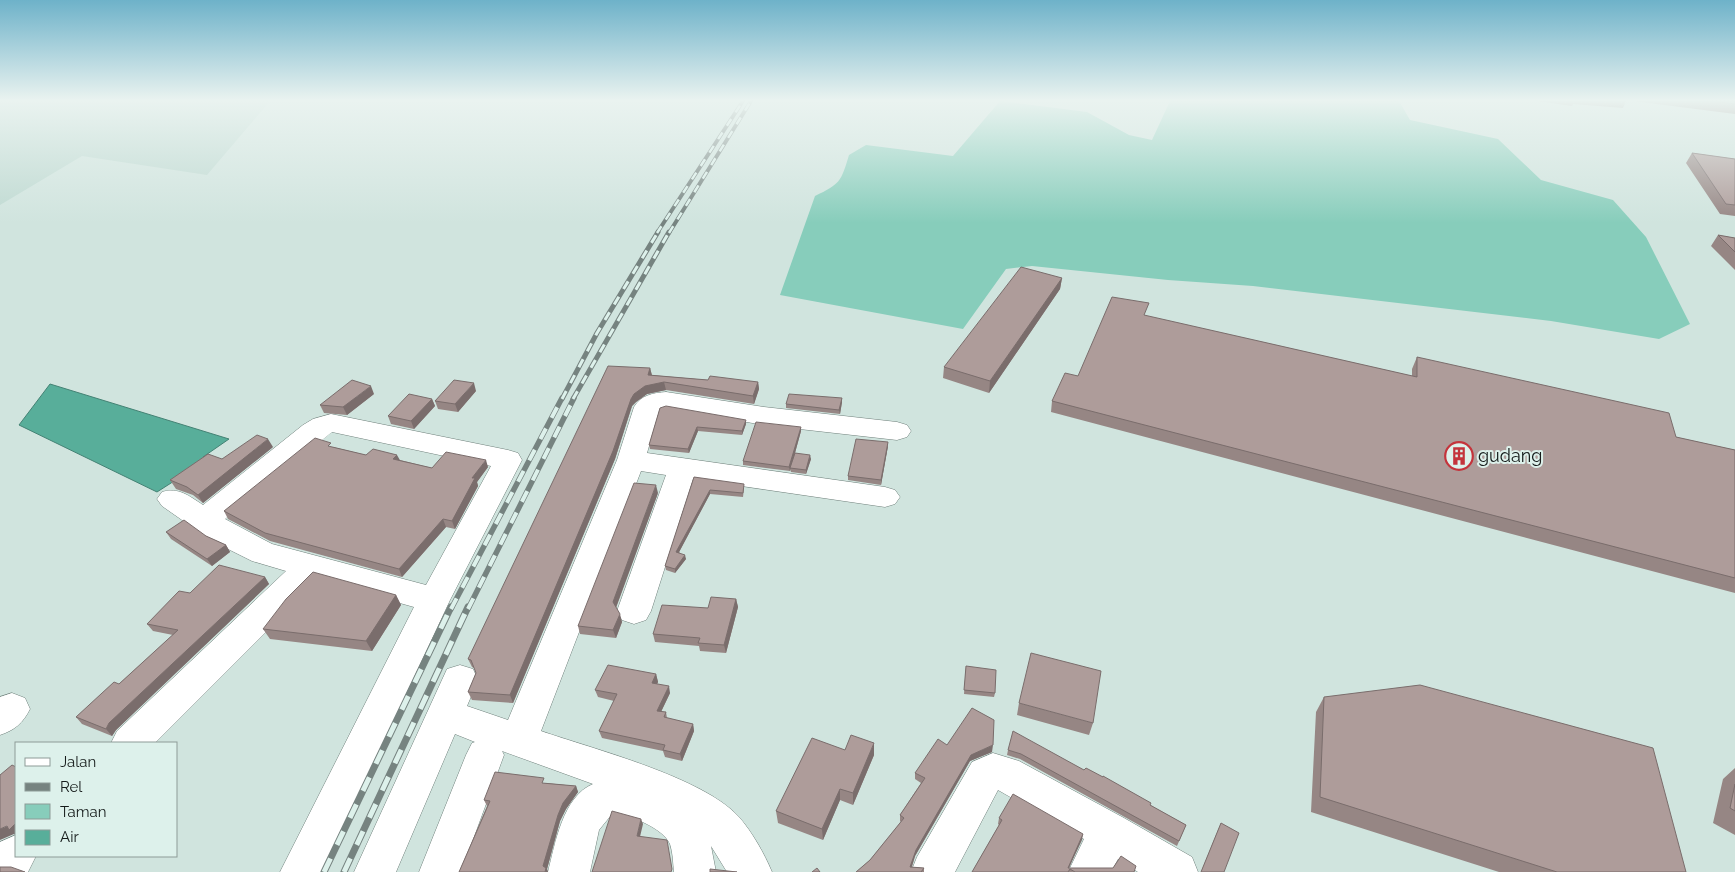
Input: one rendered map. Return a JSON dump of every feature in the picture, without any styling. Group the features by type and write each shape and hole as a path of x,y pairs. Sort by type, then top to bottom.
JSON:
{"street":[{"path":"440,872 502,747 631,460 647,407 652,402 660,400 764,416 897,431"},
{"path":"204,520 314,431 331,423 508,460 434,600 301,872"},
{"path":"631,460 885,497"},
{"path":"634,611 683,467"},
{"path":"172,499 223,533 263,553 434,600"},
{"path":"131,742 311,567"},
{"path":"375,872 460,680"},
{"path":"445,715 502,747 653,787 697,808 724,830 751,872"},
{"path":"932,872 986,775 993,771 1005,774 1110,832 1177,872"},
{"path":"569,872 586,814 601,799 613,795 656,807 670,815 685,830 692,847 695,872"},
{"path":"1089,872 1110,832"},
{"path":"0,871 15,856"}],"shaded area":[{"path":"0,142 235,142 207,175 82,156 0,205"}],"green space":[{"path":"965,142 1501,142 1541,180 1613,200 1646,237 1690,324 1659,339 1551,321 1253,286 1168,280 1032,266 1006,269 963,329 780,295 815,196 835,185 844,171 849,155 866,145 953,156"}],"water":[{"path":"50,384 229,439 203,457 207,460 157,492 19,425"}],"building":[{"path":"1692,153 1735,159 1735,205 1726,204"},
{"path":"1718,235 1735,238 1735,252"},
{"path":"1021,267 1062,278 990,381 944,367"},
{"name":"gudang","path":"1112,297 1149,303 1144,315 1417,377 1417,357 1669,413 1676,437 1735,450 1735,578 1052,401 1065,373 1078,376"},
{"path":"608,366 650,368 648,375 708,380 710,376 758,382 753,396 664,382 645,386 634,394 613,451 510,695 468,692 476,673 471,660 468,659"},
{"path":"352,380 371,386 343,407 320,405"},
{"path":"454,380 474,383 455,404 435,401"},
{"path":"409,394 432,399 411,421 388,416"},
{"path":"789,394 842,398 839,410 786,404"},
{"path":"666,406 746,420 742,431 697,427 688,449 649,445 660,408"},
{"path":"756,422 801,427 789,467 743,461"},
{"path":"257,435 268,439 198,495 187,487 170,480 208,454 222,459"},
{"path":"315,438 331,443 328,446 366,455 373,449 397,455 393,459 432,468 446,452 486,460 472,478 475,478 452,521 443,519 399,569 265,533 224,511"},
{"path":"856,439 888,442 881,480 848,476"},
{"path":"795,453 810,455 806,470 790,468"},
{"path":"694,477 744,484 743,493 710,490 676,552 685,555 675,569 665,566"},
{"path":"634,483 656,485 613,602 620,614 613,630 578,626"},
{"path":"184,520 206,536 226,545 207,559 166,532"},
{"path":"219,565 265,577 109,723 106,729 76,717 114,682 119,684 178,630 147,624 179,591 190,593"},
{"path":"313,572 396,595 366,641 263,629 286,599"},
{"path":"711,597 736,599 724,645 698,643 700,638 653,634 662,605 708,608"},
{"path":"1031,653 1101,671 1093,723 1019,703"},
{"path":"608,665 656,674 652,683 669,686 657,711 666,712 664,717 693,724 680,754 663,750 665,745 599,731 617,694 595,690"},
{"path":"966,666 996,670 995,693 964,690"},
{"path":"1420,685 1653,748 1686,872 1557,872 1320,797 1324,697"},
{"path":"972,708 994,720 993,745 971,755 916,850 910,867 924,868 921,872 856,872 870,860 904,818 900,815 925,778 915,773 938,739 947,745"},
{"path":"1013,731 1084,770 1086,768 1103,776 1186,825 1179,841 1021,754 1008,750"},
{"path":"851,735 874,743 853,793 840,789 822,829 776,811 812,738 845,750"},
{"path":"12,765 15,766 15,824 9,830 7,826 0,829 0,775"},
{"path":"495,772 544,778 542,783 576,786 563,803 558,815 543,866 546,868 545,872 459,872 490,801 484,800"},
{"path":"1735,784 1735,811 1730,808"},
{"path":"1013,794 1083,834 1068,868 1113,868 1121,856 1136,866 1134,872 1075,872 1070,869 1068,872 972,872 1002,820 999,818"},
{"path":"612,811 641,819 637,836 667,840 671,872 592,872"},
{"path":"1221,823 1239,833 1224,872 1201,872"},
{"path":"0,867 11,867 25,872 0,872"},
{"path":"817,868 820,872 812,872"},
{"path":"710,869 737,872 710,872"}],"railway":[{"path":"657,233 716,142"},
{"path":"669,233 726,142"},
{"path":"562,399 597,333 658,232"},
{"path":"573,399 669,232"},
{"path":"451,609 562,398"},
{"path":"468,609 574,398"},
{"path":"324,872 451,607"},
{"path":"344,872 468,607"}],"place":[{"name":"gudang","path":"1459,456"}]}
